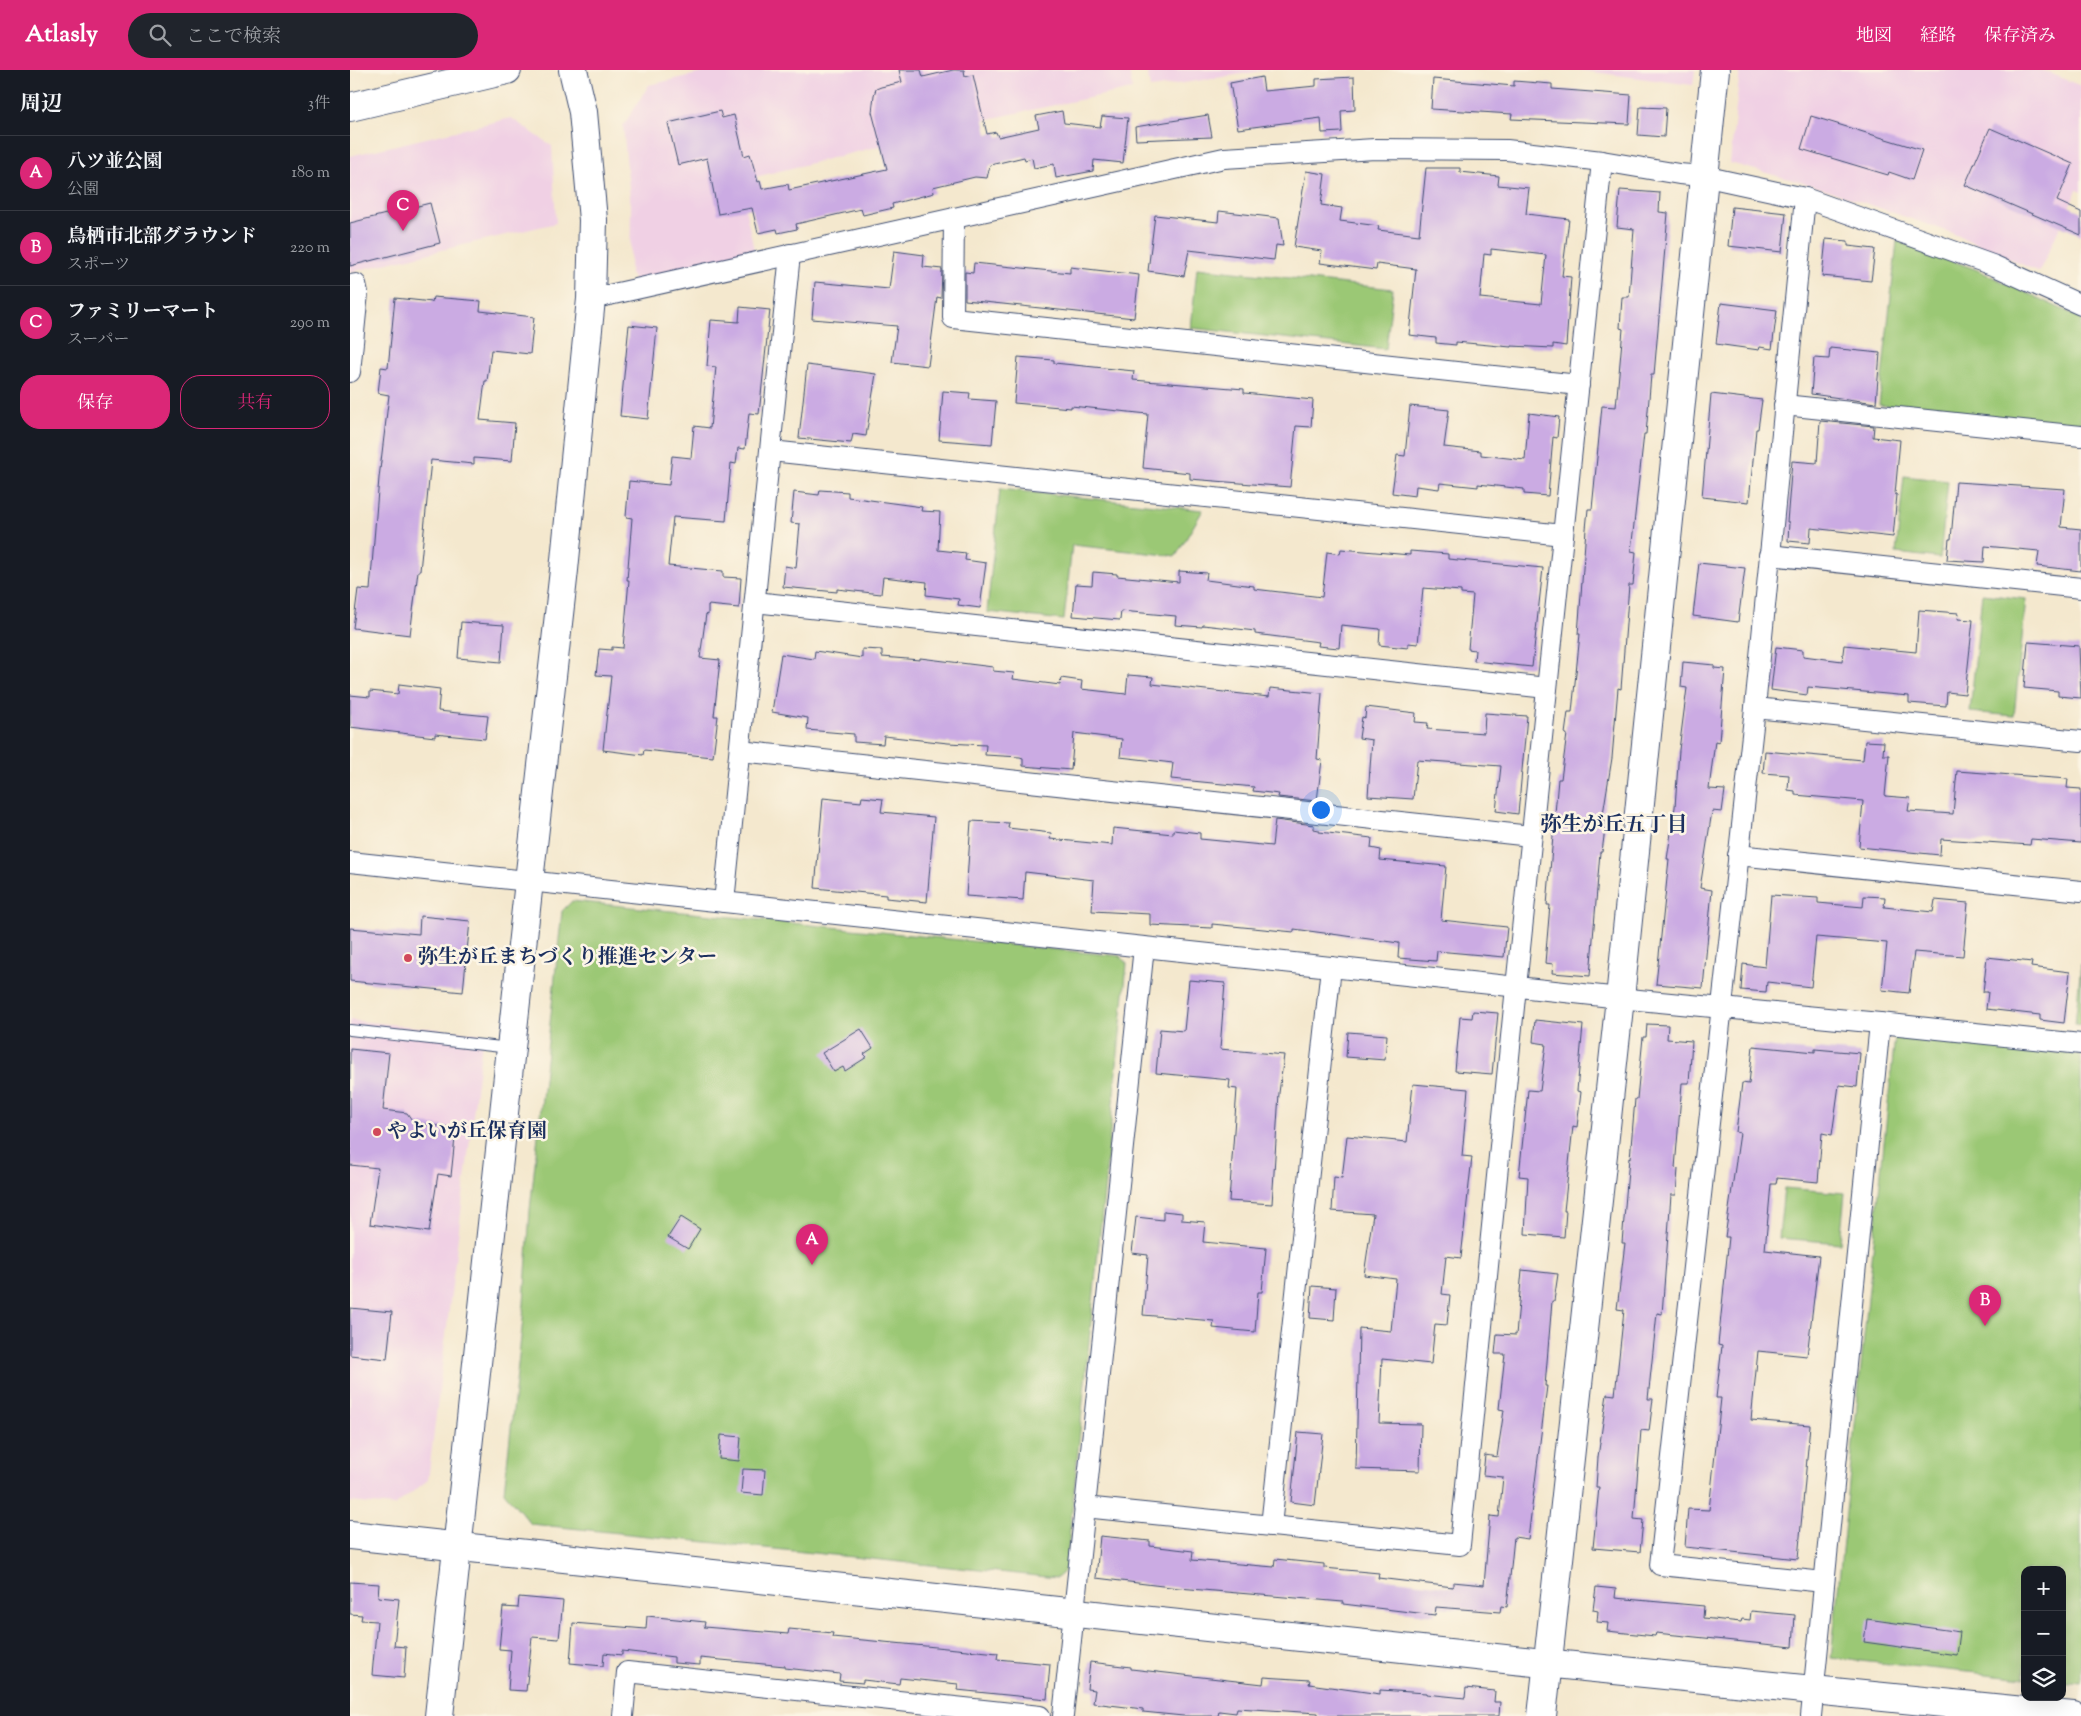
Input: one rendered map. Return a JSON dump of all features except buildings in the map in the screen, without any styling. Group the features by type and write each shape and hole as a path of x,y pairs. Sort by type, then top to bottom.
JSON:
{"street":[{"path":"350,107 507,70"},
{"path":"440,1716 564,570 591,300 593,220 583,112 573,70"},
{"path":"1542,1716 1620,998 1715,70"},
{"path":"591,300 1224,158 1375,149 1497,150 1602,161 1679,174 1703,176 1805,198 1995,266 2081,305"},
{"path":"1084,1507 1460,1545 1531,836 1602,161"},
{"path":"1805,198 1755,708 1720,1008 1660,1565 1824,1582"},
{"path":"954,218 953,318 1579,385"},
{"path":"724,902 790,254"},
{"path":"350,285 356,284 358,292 350,372"},
{"path":"1784,406 2081,436"},
{"path":"771,451 1563,535"},
{"path":"1769,555 2081,588"},
{"path":"755,602 1547,688"},
{"path":"1755,708 2081,741"},
{"path":"740,751 1531,836"},
{"path":"1738,856 2081,891"},
{"path":"350,862 1620,998 1880,1022 2081,1044"},
{"path":"1063,1716 1144,947"},
{"path":"1272,1526 1331,967"},
{"path":"1811,1716 1880,1022"},
{"path":"350,1536 1547,1664 2073,1716"},
{"path":"623,1716 627,1672 1040,1716"}],"lane":[{"path":"350,1030 511,1048"}],"shaded area":[{"path":"715,70 1129,70 1132,89 993,118 739,181 755,254 635,281 630,274 631,208 623,126 649,85"},
{"path":"1147,70 1269,70 1150,88"},
{"path":"1577,70 1695,70 1693,85"},
{"path":"1740,70 2042,70 2081,86 2081,192 2077,190 2039,272 1952,233 1822,188 1730,163"},
{"path":"511,118 552,146 556,223 350,272 350,156"},
{"path":"350,1020 483,1034 428,1480 394,1506 350,1502"}],"green space":[{"path":"1897,241 1975,269 2081,318 2081,427 1879,405"},
{"path":"1197,268 1393,289 1386,349 1191,328"},
{"path":"1904,476 1948,481 1940,558 1896,553"},
{"path":"1000,489 1203,510 1176,556 1072,545 1064,620 987,612"},
{"path":"1982,594 2026,599 2014,716 1970,712"},
{"path":"572,901 1120,956 1127,964 1066,1570 1057,1578 531,1524 504,1492 523,1319 530,1210 562,911"},
{"path":"2081,963 2081,1025 2075,1024"},
{"path":"1895,1036 2081,1055 2081,1684 2066,1682 2066,1566 2021,1566 2021,1678 1831,1658"},
{"path":"1784,1188 1845,1193 1840,1243 1779,1238"}],"place":[{"name":"ファミリーマート","path":"403,231"},
{"name":"弥生が丘まちづくり推進センター","path":"408,958"},
{"name":"やよいが丘保育園","path":"377,1132"},
{"name":"八ツ並公園","path":"812,1265"},
{"name":"鳥栖市北部グラウンド","path":"1985,1326"}],"district":[{"name":"弥生が丘五丁目","path":"1614,826"}]}
